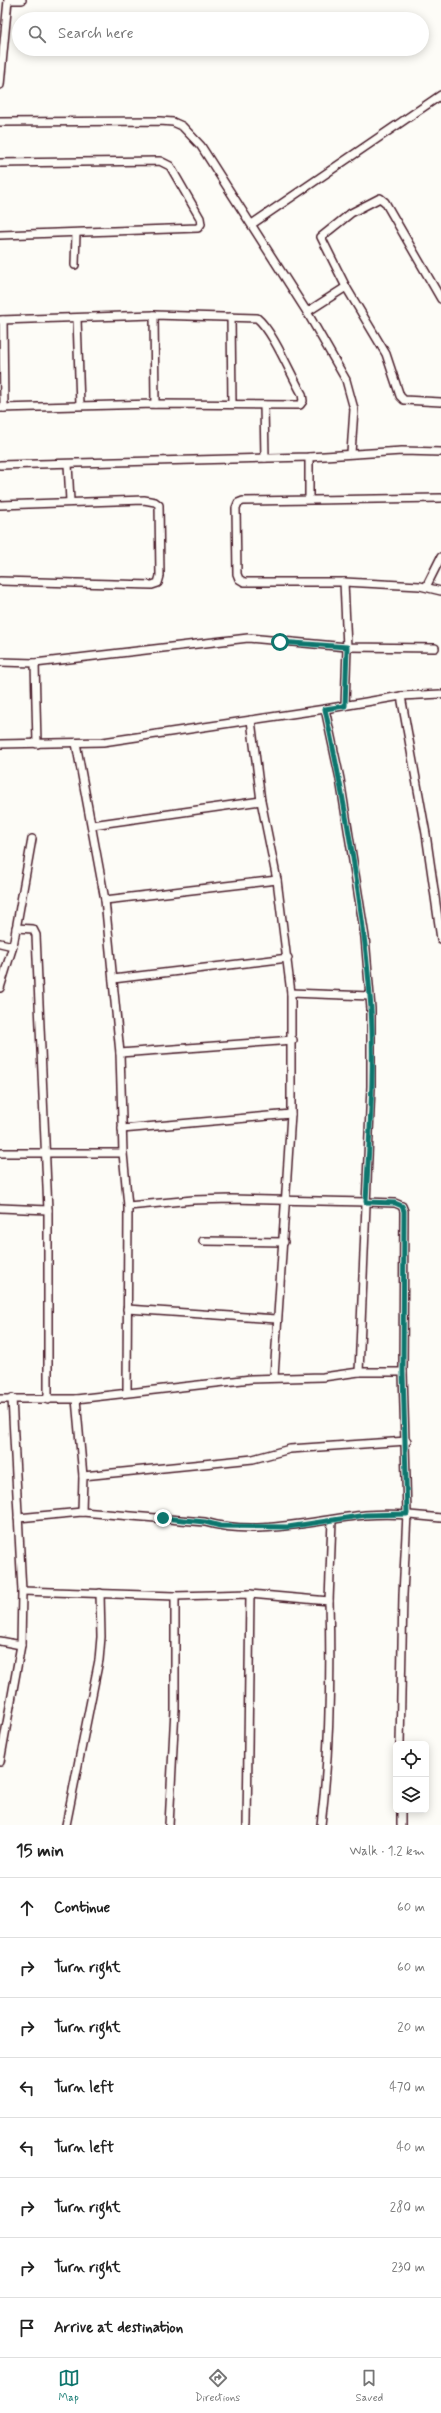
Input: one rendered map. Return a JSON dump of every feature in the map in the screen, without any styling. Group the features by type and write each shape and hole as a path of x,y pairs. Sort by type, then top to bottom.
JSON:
{"street":[{"path":"0,85 8,0 22,0"},
{"path":"252,224 441,95"},
{"path":"0,122 173,122 182,126 201,146 252,224 307,312 346,380 354,410 351,454"},
{"path":"0,163 160,161 170,166 200,218 201,224 198,228 0,235"},
{"path":"441,299 385,202 380,198 351,213 321,237 346,287 386,354 400,396 404,400 441,402"},
{"path":"75,264 76,233"},
{"path":"307,312 346,287"},
{"path":"154,315 155,404"},
{"path":"154,315 257,318 262,323 302,394 303,401 300,405 155,404 2,408 2,320 77,319 154,315"},
{"path":"231,317 232,404"},
{"path":"77,319 80,405"},
{"path":"264,405 265,458"},
{"path":"0,464 68,464 309,457 402,451 441,452"},
{"path":"309,457 309,499"},
{"path":"68,464 70,500"},
{"path":"441,498 309,499 238,503 236,508 239,579 244,582 344,582 426,587 441,591"},
{"path":"0,504 70,500 144,500 155,502 159,505 160,576 158,583 152,584 0,581"},
{"path":"426,587 441,557"},
{"path":"344,582 347,647 345,706"},
{"path":"0,662 35,663 248,638 347,647 435,648"},
{"path":"35,663 37,744"},
{"path":"0,744 102,742 345,706 401,696 441,694"},
{"path":"401,696 426,834 441,939"},
{"path":"325,709 340,779 365,937 370,996 371,1086 359,1372"},
{"path":"250,720 261,801 277,880 288,958 293,1040 291,1114 285,1200 284,1242 277,1319 274,1377"},
{"path":"76,743 105,900 114,979 120,1053 123,1153 128,1206 127,1391"},
{"path":"92,825 261,801"},
{"path":"0,988 13,946 32,839"},
{"path":"105,900 277,880"},
{"path":"16,928 32,929 36,932 48,1210 48,1400"},
{"path":"0,943 13,946"},
{"path":"114,979 288,958"},
{"path":"291,993 370,996"},
{"path":"120,1053 293,1040"},
{"path":"122,1129 291,1114"},
{"path":"0,1153 123,1153"},
{"path":"128,1206 193,1200 366,1202 395,1203 402,1206 404,1211 403,1372 407,1441 407,1514 402,1603 400,1741"},
{"path":"0,1208 48,1210"},
{"path":"203,1240 284,1242"},
{"path":"127,1309 277,1319"},
{"path":"0,1399 12,1398 48,1400 274,1377 323,1378 359,1372 403,1372"},
{"path":"0,1762 21,1645 22,1591 12,1398"},
{"path":"76,1398 83,1476 82,1512"},
{"path":"83,1476 247,1460 290,1449 407,1441"},
{"path":"18,1518 82,1512 205,1522 220,1526 288,1527 366,1515 407,1514 441,1518"},
{"path":"321,1825 326,1779 332,1520"},
{"path":"22,1591 175,1596 250,1594 329,1600"},
{"path":"66,1825 99,1660 101,1637 100,1593"},
{"path":"247,1825 250,1594"},
{"path":"170,1825 175,1709 175,1596"},
{"path":"0,1640 21,1645"},
{"path":"401,1813 401,1825"}],"route":[{"path":"163,1518 205,1522 220,1526 288,1527 366,1515 390,1516 407,1514 407,1441 403,1372 404,1211 402,1206 395,1203 366,1202 371,1086 371,1010 365,937 340,779 325,709 345,706 347,647 280,642"}]}
